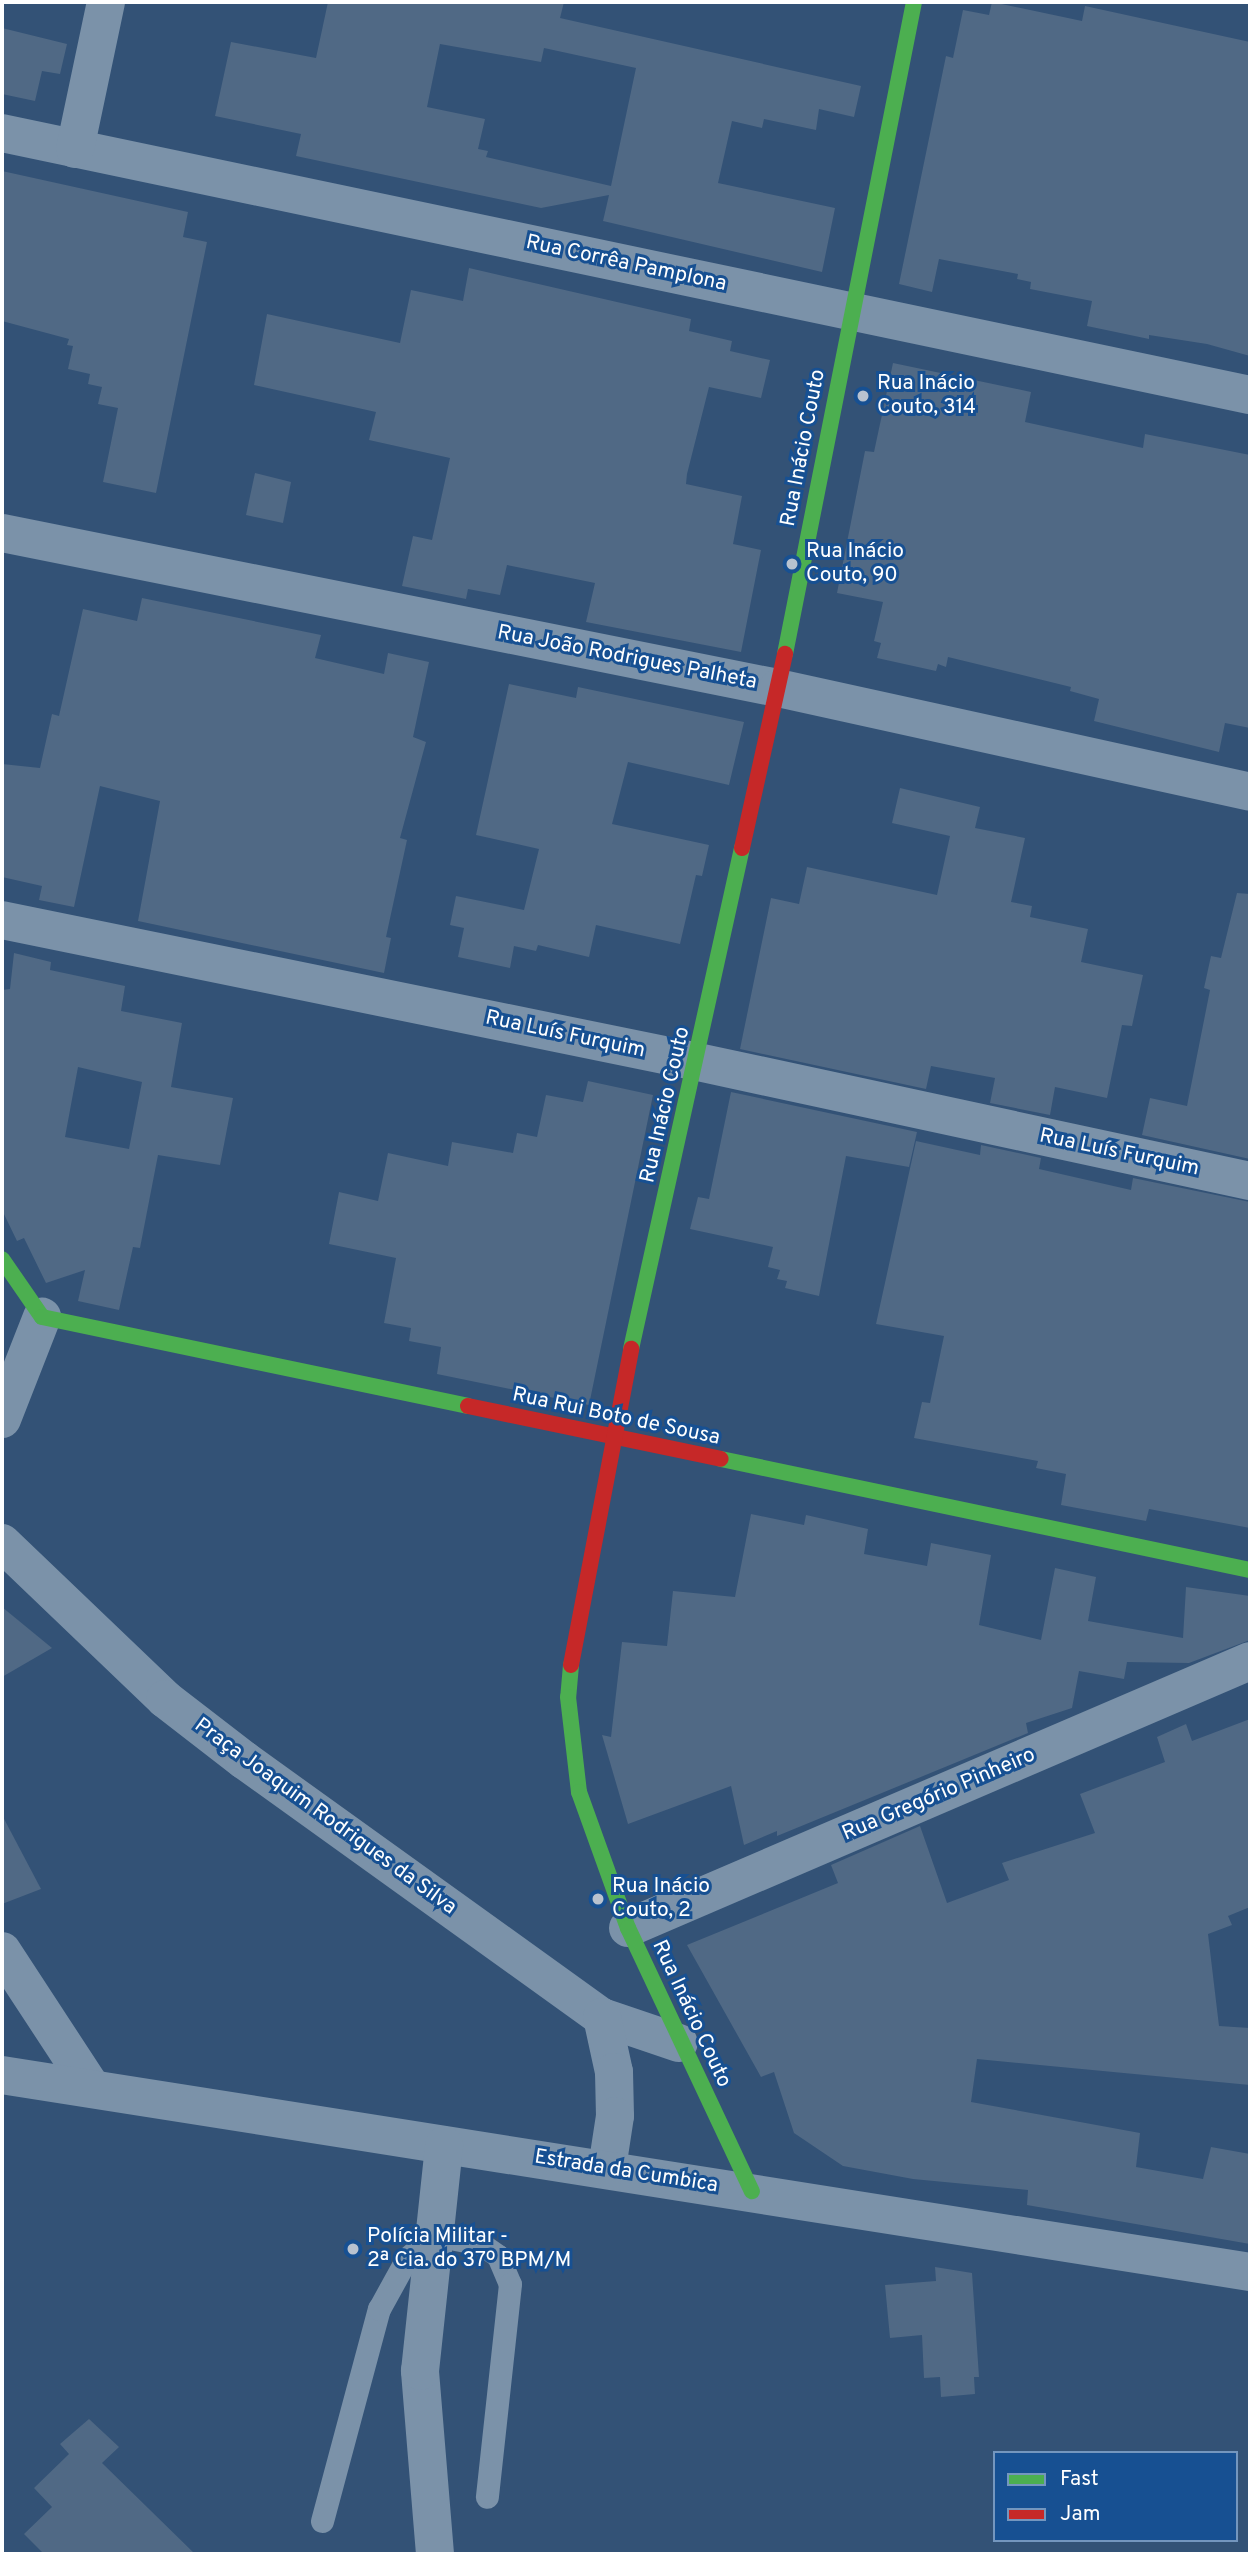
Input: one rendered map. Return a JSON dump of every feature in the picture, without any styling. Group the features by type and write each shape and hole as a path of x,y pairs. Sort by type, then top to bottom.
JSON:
{"street":[{"path":"75,149 106,2"},
{"name":"Rua Inácio Couto","path":"752,2191 679,2043 628,1928 579,1792 568,1697 574,1636 611,1438 698,1062 778,688 914,2"},
{"name":"Rua Corrêa Pamplona","path":"2,133 1250,396"},
{"name":"Rua João Rodrigues Palheta","path":"2,533 778,688 1250,792"},
{"name":"Rua Luís Furquim","path":"2,920 698,1062 1250,1181"},
{"path":"2,1259 42,1317 2,1419"},
{"name":"Rua Rui Boto de Sousa","path":"42,1317 1250,1570"},
{"name":"Praça Joaquim Rodrigues da Silva","path":"2,1543 165,1699 602,2017 679,2043"},
{"name":"Rua Gregório Pinheiro","path":"628,1928 1250,1661"},
{"path":"2,1951 91,2087"},
{"path":"602,2017 614,2073 615,2116 607,2168"},
{"name":"Estrada da Cumbica","path":"2,2075 607,2168 1250,2272"},
{"path":"435,2554 420,2371 444,2144"}],"lane":[{"path":"322,2521 379,2309 407,2258 434,2235 481,2244 498,2256 510,2284 487,2497"}],"building":[{"path":"328,2 564,2 560,18 861,86 854,117 819,109 816,130 764,119 762,128 732,121 718,183 835,208 822,272 603,221 609,195 541,208 296,156 301,134 215,116 231,42 316,58","holes":["440,44 541,62 544,48 636,68 611,186 486,157 488,151 478,149 485,119 427,107"]},
{"path":"992,2 1082,21 1085,6 1250,42 1250,356 1207,344 1149,335 1149,339 1087,326 1092,301 1030,289 1031,282 1017,279 1018,274 939,259 932,292 899,284 946,56 953,58 963,10 989,15"},
{"path":"2,28 67,44 60,74 42,71 35,101 2,94"},
{"path":"2,171 188,212 183,237 207,242 156,493 103,482 118,408 98,404 102,387 88,384 90,374 68,369 73,346 67,345 69,339 2,321"},
{"path":"469,268 691,319 689,331 732,341 730,351 770,360 761,398 709,387 686,484 742,496 733,544 761,550 741,652 586,622 595,583 507,565 500,595 468,589 466,599 402,586 413,536 432,540 450,458 369,440 376,412 254,385 267,314 400,343 411,290 463,301"},
{"path":"893,363 1031,392 1025,422 1143,448 1145,434 1250,455 1250,728 1225,723 1219,752 1094,721 1099,699 1070,691 1071,687 948,657 946,667 938,664 936,671 877,658 881,643 874,641 883,602 837,593 865,451 874,452"},
{"path":"255,473 291,482 283,523 246,515"},
{"path":"142,598 321,635 315,658 384,674 388,653 429,662 413,737 426,742 400,838 407,840 386,937 391,938 384,973 138,921 160,801 100,786 74,907 39,900 42,886 2,877 2,764 40,768 52,714 59,716 83,609 137,621"},
{"path":"509,684 576,698 578,687 744,722 729,785 628,762 612,824 709,845 702,876 696,875 680,944 596,925 589,957 538,945 536,951 514,946 510,968 458,957 464,928 450,925 456,896 524,910 539,849 476,835"},
{"path":"900,788 980,807 975,828 1025,838 1011,902 1032,906 1030,917 1088,929 1081,962 1143,975 1132,1026 1122,1025 1107,1098 1055,1087 1050,1115 990,1103 995,1078 931,1066 926,1089 740,1049 771,898 799,904 807,867 937,895 950,836 892,823"},
{"path":"1237,893 1250,894 1250,1159 1142,1135 1150,1098 1187,1106 1210,990 1204,988 1211,956 1221,958"},
{"path":"14,953 51,962 50,970 125,986 121,1011 182,1023 171,1087 233,1098 220,1165 158,1155 140,1248 133,1247 119,1310 78,1301 85,1270 46,1283 24,1238 17,1241 2,1210 2,990 10,989","holes":["78,1067 142,1082 129,1149 65,1137"]},
{"path":"588,1081 653,1095 589,1405 437,1374 441,1347 409,1341 411,1328 384,1323 396,1258 329,1244 339,1192 378,1201 388,1153 448,1166 452,1142 513,1153 517,1133 537,1137 546,1095 583,1102"},
{"path":"731,1092 917,1132 909,1167 846,1156 819,1296 785,1288 787,1281 777,1279 780,1270 768,1267 773,1247 690,1229 698,1197 709,1199"},
{"path":"916,1141 980,1155 981,1145 1041,1158 1039,1169 1131,1190 1133,1178 1250,1202 1250,1528 1149,1509 1146,1521 1061,1505 1066,1474 1036,1468 1038,1461 914,1438 922,1402 930,1403 944,1336 876,1324"},
{"path":"751,1514 804,1525 806,1515 868,1529 864,1554 927,1566 931,1543 991,1555 979,1625 1041,1640 1055,1568 1096,1577 1088,1621 1183,1638 1186,1587 1250,1596 1250,1640 1189,1663 1127,1662 1124,1679 1079,1671 1072,1708 1026,1723 1028,1733 777,1836 777,1831 744,1845 731,1786 628,1824 602,1735 611,1737 622,1642 667,1646 673,1591 735,1597"},
{"path":"2,1607 52,1648 2,1677"},
{"path":"1250,1719 1250,1907 1228,1916 1232,1925 1208,1934 1219,2026 1250,2028 1250,2085 977,2059 971,2102 1140,2133 1136,2167 1203,2179 1211,2147 1250,2154 1250,2244 1027,2205 1028,2190 913,2179 843,2166 794,2133 774,2072 761,2077 687,1945 838,1883 831,1865 920,1826 947,1903 1009,1880 1002,1863 1095,1833 1080,1794 1165,1762 1157,1737 1186,1724 1192,1741"},
{"path":"2,1815 41,1889 2,1904"},
{"path":"935,2267 972,2273 979,2377 974,2377 975,2394 941,2397 940,2377 924,2378 922,2335 890,2338 885,2285 936,2281"},
{"path":"89,2419 119,2447 102,2463 195,2554 44,2554 24,2534 52,2507 34,2488 69,2454 60,2444"}],"traffic: fast":[{"path":"785,654 914,2"},
{"path":"631,1349 742,848"},
{"path":"2,1259 42,1317 468,1406"},
{"path":"721,1459 1250,1570"},
{"path":"571,1665 568,1697 579,1792 628,1928 752,2191"}],"traffic: jam":[{"path":"742,848 785,654"},
{"path":"571,1665 631,1349"},
{"path":"468,1406 721,1459"}],"place":[{"name":"Rua Inácio Couto, 314","path":"863,396"},
{"name":"Rua Inácio Couto, 90","path":"792,564"},
{"name":"Rua Inácio Couto, 2","path":"598,1899"},
{"name":"Polícia Militar - 2ª Cia. do 37º BPM/M","path":"353,2249"}]}
